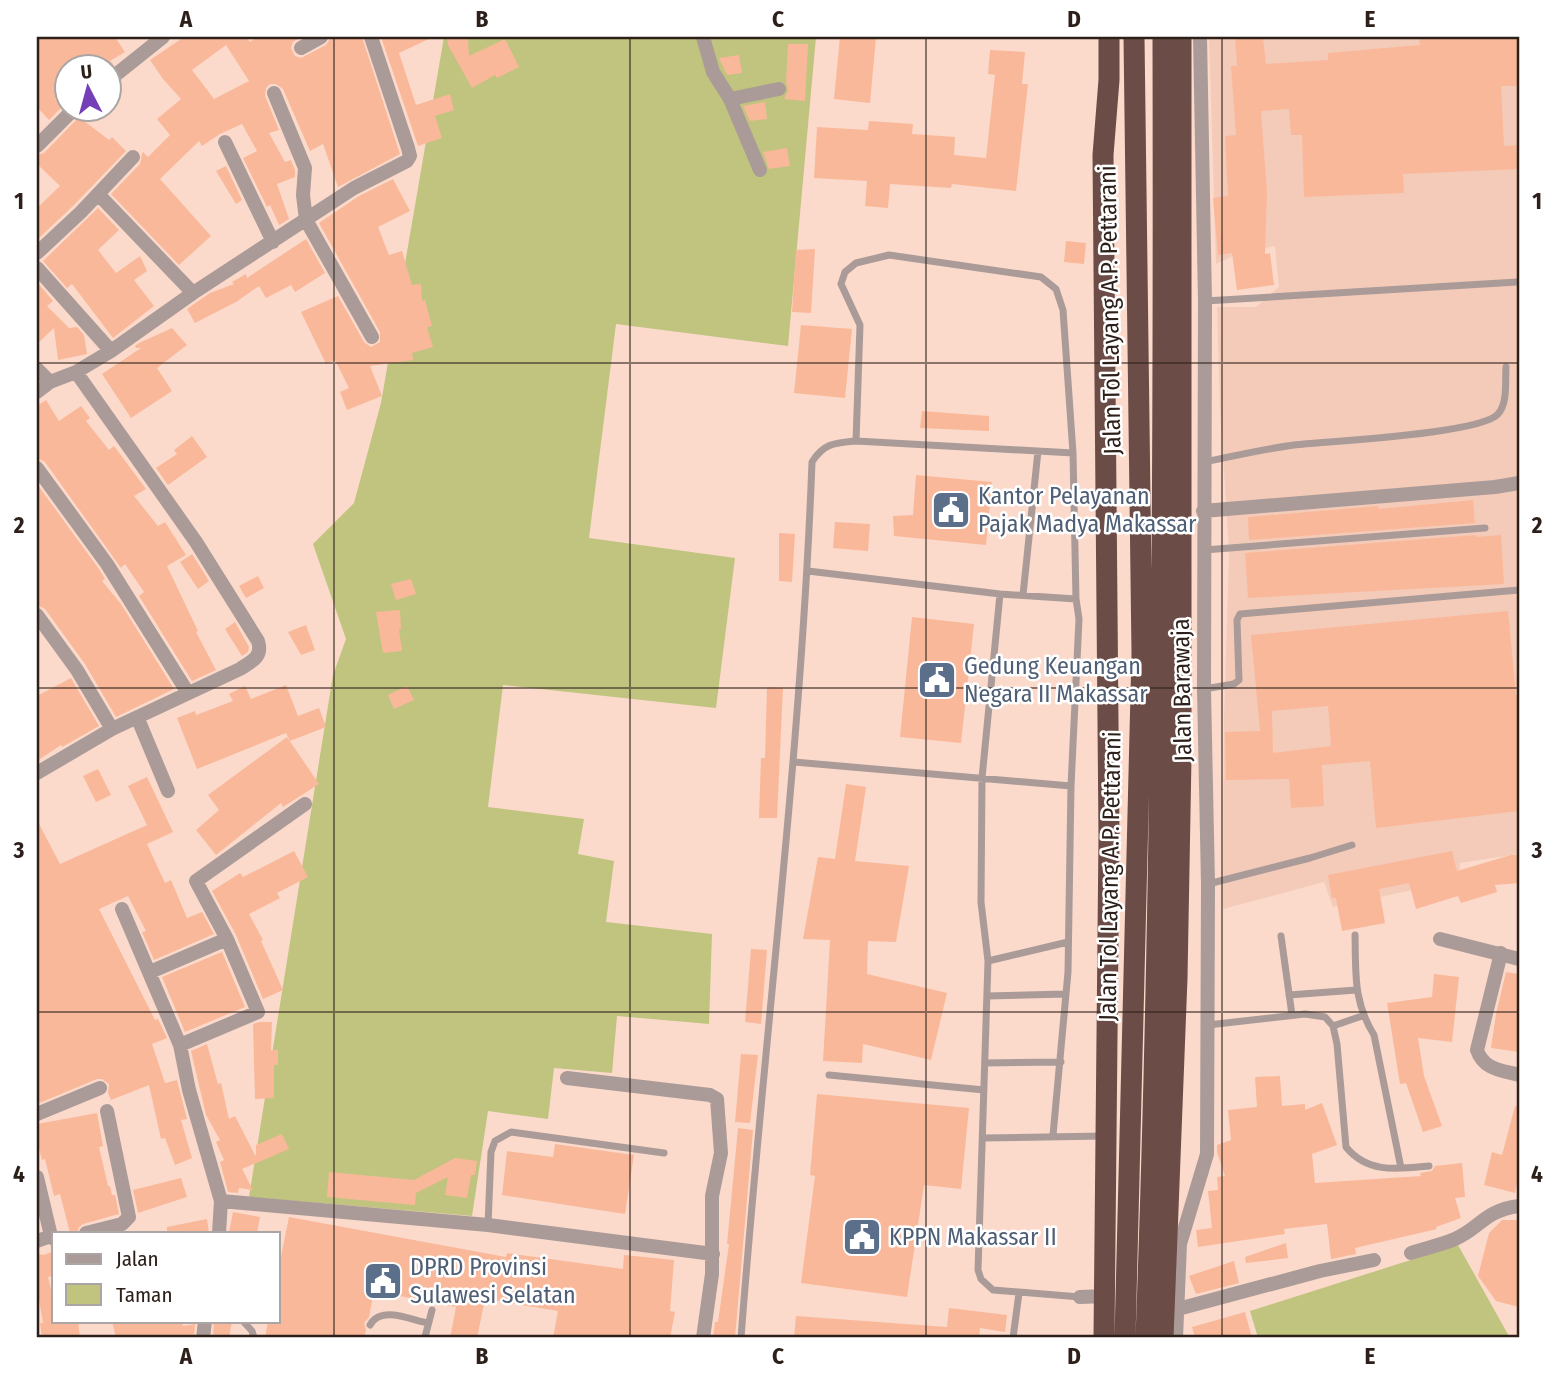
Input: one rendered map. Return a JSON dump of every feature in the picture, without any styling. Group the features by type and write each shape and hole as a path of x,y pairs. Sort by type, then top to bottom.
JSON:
{"highway":[{"path":"1109,37 1109,80 1103,155 1108,823 1106,1296 1109,1338"},
{"name":"Jalan Tol Layang A.P. Pettarani","path":"1109,1338 1142,653 1133,37"},
{"name":"Jalan Tol Layang A.P. Pettarani","path":"1146,1338 1160,744 1163,37"},
{"path":"1163,1338 1177,978 1181,771 1181,37"}],"street":[{"path":"122,70 163,37"},
{"path":"301,48 321,37"},
{"path":"37,392 50,382 76,372 111,351 193,293 354,188 410,159 371,37"},
{"path":"704,37 713,72 730,99 760,170"},
{"path":"1099,37 1103,155"},
{"name":"Jalan Barawaja","path":"1176,1338 1180,1244 1207,1154 1208,884 1203,551 1205,302 1200,37"},
{"path":"730,99 779,89"},
{"path":"274,93 305,168 303,195 306,220 372,337"},
{"path":"37,146 61,122"},
{"path":"225,142 274,242"},
{"path":"37,253 133,157"},
{"path":"98,194 193,293"},
{"path":"37,268 111,351"},
{"path":"37,369 50,382"},
{"path":"37,773 112,729 240,669 258,657 260,647 196,542 76,372"},
{"path":"37,468 107,564 188,693"},
{"path":"1203,511 1519,483"},
{"path":"37,615 77,670 112,729"},
{"path":"138,719 169,791"},
{"path":"180,1045 257,1014 227,939 196,881 305,804"},
{"path":"122,909 180,1045 221,1201 219,1232"},
{"path":"150,972 227,939"},
{"path":"1440,939 1519,958"},
{"path":"1500,953 1478,1050 1481,1060 1488,1067 1519,1074"},
{"path":"567,1078 710,1095 717,1099 721,1153 712,1196 713,1254 703,1338"},
{"path":"37,1114 100,1088"},
{"path":"90,1232 122,1224 130,1217 107,1111"},
{"path":"37,1177 52,1233"},
{"path":"221,1201 488,1225 713,1254"},
{"path":"1411,1253 1454,1240 1487,1216 1504,1208 1519,1206"},
{"path":"1178,1309 1320,1271 1374,1260"},
{"path":"1080,1297 1106,1296"}],"lane":[{"path":"856,441 860,326 841,284 845,272 856,263 889,256 1041,277 1056,289 1063,310 1073,453 1076,598 1079,619 1071,786 1066,994 1052,1135"},
{"path":"1205,302 1517,282"},
{"path":"1204,462 1294,445 1441,430 1482,423 1498,415 1504,404 1506,367"},
{"path":"741,1338 794,762 808,571 811,462 819,451 834,443 856,441 1073,453"},
{"path":"1023,595 1038,451"},
{"path":"1203,551 1259,544 1485,528"},
{"path":"808,571 1000,594 1076,598"},
{"path":"1204,689 1234,684 1239,680 1237,620 1238,615 1243,613 1519,590"},
{"path":"1000,594 982,778 981,902 988,961 978,1270 981,1279 992,1289 1080,1297"},
{"path":"794,762 1071,786"},
{"path":"1208,884 1352,845"},
{"path":"1355,935 1356,990 1362,1016 1374,1035 1401,1168"},
{"path":"1281,936 1292,1015"},
{"path":"988,961 1068,942"},
{"path":"1289,995 1356,990"},
{"path":"987,996 1066,994"},
{"path":"1207,1025 1305,1014 1325,1017 1333,1026 1337,1044 1346,1147 1356,1159 1372,1166 1429,1166"},
{"path":"1333,1026 1362,1016"},
{"path":"985,1063 1061,1062"},
{"path":"829,1075 984,1090"},
{"path":"488,1225 491,1153 495,1141 511,1132 664,1153"},
{"path":"983,1138 1107,1136"},
{"path":"1013,1338 1019,1293"},
{"path":"425,1337 432,1310"},
{"path":"370,1325 380,1315 387,1314 428,1323"},
{"path":"244,1322 254,1338"}],"shaded area":[{"path":"1209,37 1519,37 1519,854 1460,863 1459,880 1333,907 1324,882 1223,909 1224,719 1229,551 1217,307 1256,307 1279,287 1275,246 1238,254 1216,264"}],"green space":[{"path":"444,37 816,37 788,346 616,324 589,538 735,558 716,708 503,685 488,807 584,819 578,854 614,861 606,922 712,934 709,1024 617,1016 612,1073 554,1068 548,1119 488,1111 472,1216 249,1197 333,675 346,639 313,544 354,503 381,403"},
{"path":"1458,1245 1510,1338 1258,1338 1250,1311"}],"building":[{"path":"37,37 115,37 125,52 122,54 52,52 52,117 49,120 37,107"},
{"path":"184,37 246,37 250,42 257,37 301,37 293,42 291,48 295,56 301,58 326,45 331,37 362,37 400,154 338,187 323,144 310,151 283,89 276,84 270,84 266,88 265,96 279,130 269,133 285,162 291,160 295,170 295,177 277,184 289,219 279,225 270,205 267,207 243,158 257,151 242,124 202,146 199,141 160,179 211,236 179,265 111,194 140,164 143,152 148,157 170,135 157,119 181,99 150,60","holes":["226,45 249,81 214,99 192,70"]},
{"path":"381,37 433,37 399,53 416,105 450,94 454,110 435,116 442,138 418,146"},
{"path":"447,37 468,37 469,56 505,39 519,67 497,78 495,75 472,88 448,45"},
{"path":"840,37 876,37 870,103 834,99"},
{"path":"1235,37 1263,37 1266,64 1328,60 1328,53 1420,45 1419,39 1519,37 1519,86 1501,86 1504,146 1519,145 1519,169 1403,174 1404,193 1304,197 1302,135 1291,135 1289,109 1261,111 1267,192 1265,254 1270,253 1274,285 1237,290 1232,253 1218,255 1213,198 1228,196 1225,136 1236,135 1231,66 1237,66"},
{"path":"788,44 808,44 805,101 784,99 788,91"},
{"path":"990,50 1025,52 1022,84 1028,84 1016,191 952,184 951,188 890,184 888,208 865,206 867,181 814,178 817,127 868,130 869,121 913,124 912,134 955,137 954,155 986,158 995,75 988,74"},
{"path":"739,55 742,73 727,75 719,58"},
{"path":"765,102 767,119 750,121 743,106"},
{"path":"74,122 86,122 109,140 112,137 126,151 37,240 37,208 60,186 37,164 37,155 44,153"},
{"path":"787,148 790,166 769,169 763,152"},
{"path":"226,166 242,200 236,204 216,171"},
{"path":"393,179 410,211 378,227 389,255 402,251 412,285 421,284 422,301 425,300 432,326 427,327 433,347 412,353 413,360 370,366 382,396 347,410 340,392 349,388 335,360 326,364 301,312 338,296 364,342 371,347 380,342 380,332 319,223 359,196"},
{"path":"98,208 119,230 98,250 116,273 140,256 147,271 134,280 154,306 113,338 72,284 67,288 43,261"},
{"path":"306,239 325,273 295,292 291,285 266,298 259,286 236,302 195,323 187,309 210,293 234,284 232,282 246,274 247,278"},
{"path":"1066,241 1086,243 1084,264 1064,262"},
{"path":"815,249 811,313 792,312 796,250"},
{"path":"37,282 53,301 47,306 69,328 77,327 84,335 87,354 58,360 54,328 37,344"},
{"path":"801,325 852,329 845,398 794,393"},
{"path":"172,328 187,345 157,368 172,391 131,418 102,374 141,348 135,346 139,343"},
{"path":"46,400 59,421 81,406 90,418 86,421 109,450 114,446 146,489 134,496 158,526 165,522 186,555 167,566 216,670 192,681 139,596 144,592 125,564 121,568 45,462 37,458 37,406"},
{"path":"922,411 989,416 989,431 920,428"},
{"path":"192,436 207,457 168,485 156,468 177,454 174,450"},
{"name":"Kantor Pelayanan Pajak Madya Makassar","path":"916,475 992,482 986,545 894,536 893,516 913,515"},
{"path":"37,484 99,569 105,579 102,581 121,604 174,689 116,717 85,664 45,609 37,605"},
{"path":"1473,500 1475,523 1249,540 1248,517"},
{"path":"835,522 870,524 868,551 833,548"},
{"path":"779,533 795,534 792,582 779,581"},
{"path":"1501,535 1504,584 1248,598 1245,553"},
{"path":"192,554 209,581 198,589 180,562"},
{"path":"258,576 264,588 246,598 239,586"},
{"path":"411,579 416,594 396,600 391,584"},
{"path":"400,610 402,651 383,653 376,612"},
{"path":"1508,611 1516,695 1519,695 1519,811 1376,828 1370,761 1322,765 1324,806 1291,808 1289,779 1226,780 1225,732 1260,731 1251,635","holes":["1328,706 1331,746 1273,753 1272,711"]},
{"name":"Gedung Keuangan Negara II Makassar","path":"912,617 974,624 961,743 900,737"},
{"path":"235,622 249,647 248,652 242,656 225,629"},
{"path":"306,625 315,650 301,655 288,632"},
{"path":"71,678 99,726 62,747 61,745 37,761 37,696"},
{"path":"286,685 298,716 319,708 326,727 290,741 286,733 197,769 177,718 195,711 196,715 233,701 229,694 245,686 251,699"},
{"path":"407,686 414,700 394,709 388,695"},
{"path":"767,687 783,688 777,818 759,818 761,758 765,758"},
{"path":"287,737 319,784 283,807 281,803 216,855 196,830 219,810 208,795"},
{"path":"98,769 111,795 96,802 83,776"},
{"path":"147,777 173,832 147,844 165,883 171,880 187,918 202,912 214,934 154,960 142,932 146,931 128,896 99,909 155,1020 158,1019 167,1038 152,1044 165,1083 177,1080 187,1119 181,1120 192,1158 175,1165 165,1138 161,1139 149,1085 111,1100 108,1093 109,1084 97,1079 37,1104 37,820 60,864 147,825 128,786"},
{"path":"846,784 866,787 855,861 909,866 896,942 868,941 867,974 947,993 931,1060 863,1044 862,1063 823,1061 830,940 803,939 818,857 835,859"},
{"path":"294,851 308,877 277,893 280,898 249,914 263,940 261,941 283,990 263,999 236,935 212,891 240,873 243,877"},
{"path":"1452,851 1457,871 1519,855 1519,883 1495,885 1497,892 1461,903 1458,896 1416,909 1409,883 1379,889 1385,923 1342,931 1336,898 1332,898 1328,875"},
{"path":"751,949 767,950 761,1024 745,1022"},
{"path":"222,952 245,1007 185,1032 162,977"},
{"path":"1506,972 1519,974 1519,1052 1491,1048"},
{"path":"1434,974 1459,977 1452,1042 1418,1038 1424,1076 1442,1126 1423,1132 1406,1083 1400,1084 1387,1003 1432,997"},
{"path":"272,1022 271,1050 278,1050 278,1065 274,1065 274,1098 255,1099 253,1024"},
{"path":"207,1044 218,1084 221,1083 229,1119 235,1116 256,1157 256,1145 282,1134 289,1149 242,1169 253,1190 239,1188 238,1193 228,1192 220,1162 224,1160 216,1142 220,1140 206,1115 191,1051"},
{"path":"741,1054 758,1055 750,1123 735,1122"},
{"path":"1280,1076 1282,1106 1305,1104 1305,1110 1322,1103 1337,1145 1312,1154 1315,1183 1421,1176 1420,1173 1432,1171 1435,1166 1462,1163 1465,1197 1455,1198 1461,1218 1436,1227 1437,1229 1355,1248 1356,1254 1331,1259 1327,1224 1284,1229 1285,1234 1198,1247 1196,1230 1212,1228 1208,1191 1218,1190 1217,1177 1225,1176 1217,1145 1231,1140 1228,1110 1257,1107 1255,1077"},
{"path":"817,1094 969,1108 961,1189 924,1185 907,1297 801,1283 815,1176 810,1175"},
{"path":"1515,1106 1519,1107 1519,1175 1515,1193 1484,1185 1492,1152 1502,1155"},
{"path":"97,1113 103,1146 99,1147 108,1186 112,1195 115,1195 119,1214 83,1224 77,1232 70,1232 60,1194 54,1196 45,1159 42,1160 37,1141 37,1124"},
{"path":"738,1128 753,1130 735,1338 713,1338 715,1322 718,1322 729,1244"},
{"path":"555,1144 634,1155 625,1214 502,1195 507,1151 553,1157"},
{"path":"455,1158 477,1161 475,1175 471,1175 467,1198 445,1195 448,1177 416,1193 415,1205 327,1197 329,1172 414,1180"},
{"path":"181,1178 187,1197 138,1213 133,1190"},
{"path":"233,1212 260,1217 257,1232 229,1232"},
{"path":"289,1217 506,1257 507,1253 623,1269 624,1255 674,1260 670,1311 675,1312 670,1338 553,1338 558,1311 485,1299 477,1338 450,1338 456,1307 374,1291 369,1317 364,1323 364,1338 265,1338 268,1322 280,1322 280,1261"},
{"path":"207,1219 209,1232 167,1232 167,1227"},
{"path":"1502,1220 1519,1220 1519,1307 1496,1301 1478,1276 1489,1233"},
{"path":"1286,1243 1288,1258 1246,1263 1245,1257"},
{"path":"52,1252 52,1276 48,1277 52,1294 52,1322 78,1322 80,1338 42,1338 37,1254"},
{"path":"1234,1261 1239,1283 1196,1294 1189,1276"},
{"path":"949,1308 1007,1315 1005,1332 980,1328 979,1338 794,1338 796,1316 947,1327"},
{"path":"1245,1312 1252,1338 1195,1338 1192,1327"},
{"path":"112,1322 182,1322 183,1326 195,1324 194,1338 116,1338"},
{"path":"214,1322 232,1322 229,1338 213,1338"}],"place":[{"name":"Kantor Pelayanan Pajak Madya Makassar","path":"951,510"},
{"name":"Gedung Keuangan Negara II Makassar","path":"937,680"},
{"name":"KPPN Makassar II","path":"862,1237"},
{"name":"DPRD Provinsi Sulawesi Selatan","path":"383,1281"}]}
